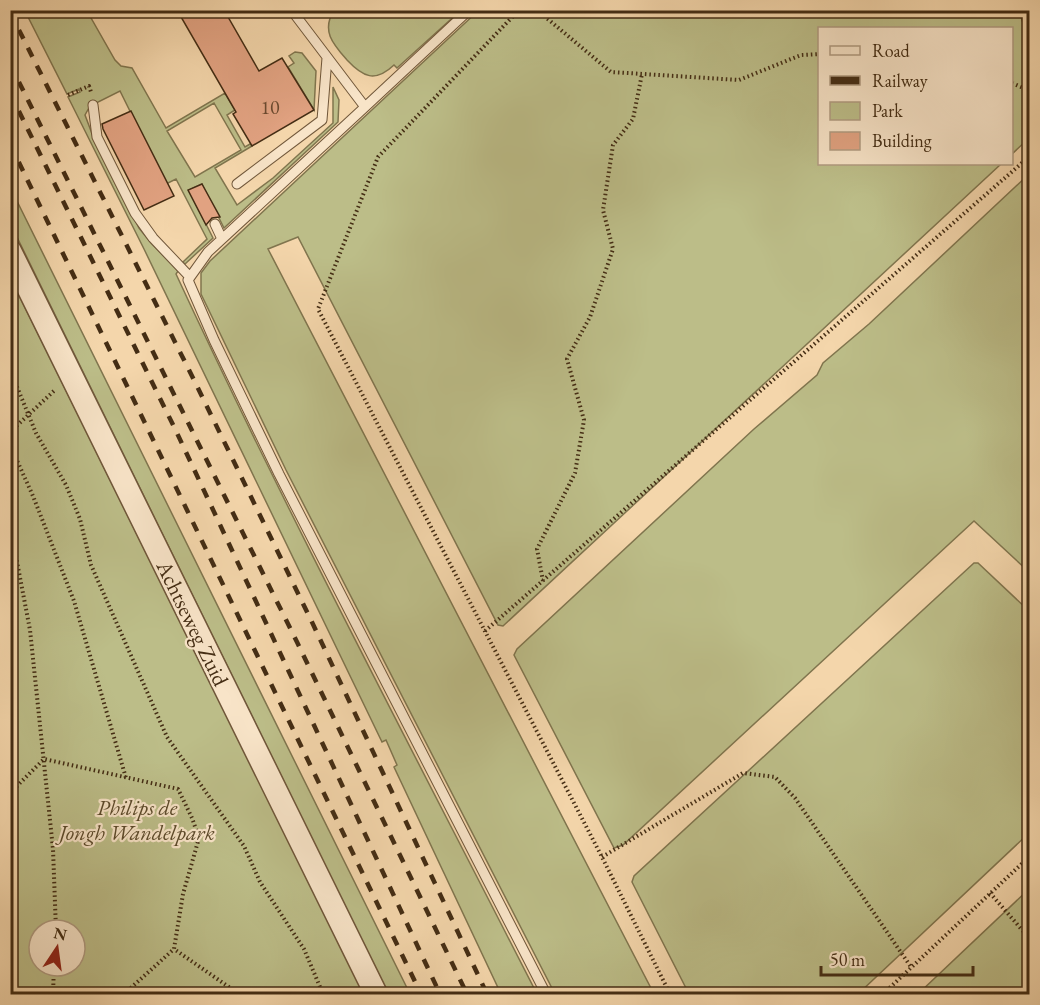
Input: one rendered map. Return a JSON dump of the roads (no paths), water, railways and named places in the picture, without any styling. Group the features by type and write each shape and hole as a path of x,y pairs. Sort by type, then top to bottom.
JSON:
{"street":[{"name":"Achtseweg Zuid","path":"10,251 376,994"}],"lane":[{"path":"306,10 296,16 365,107"},
{"path":"470,10 208,252 188,280 274,463 546,994"},
{"path":"237,184 322,120 327,58"},
{"path":"93,105 97,137 135,213 153,238 190,277"},
{"path":"215,224 222,239"}],"railway":[{"path":"10,12 311,620 487,994"},
{"path":"10,64 297,642 467,994"},
{"path":"10,93 177,433 440,994"},
{"path":"10,144 421,994"}],"park label":[{"name":"Philips de Jongh Wandelpark","path":"137,820"}]}
